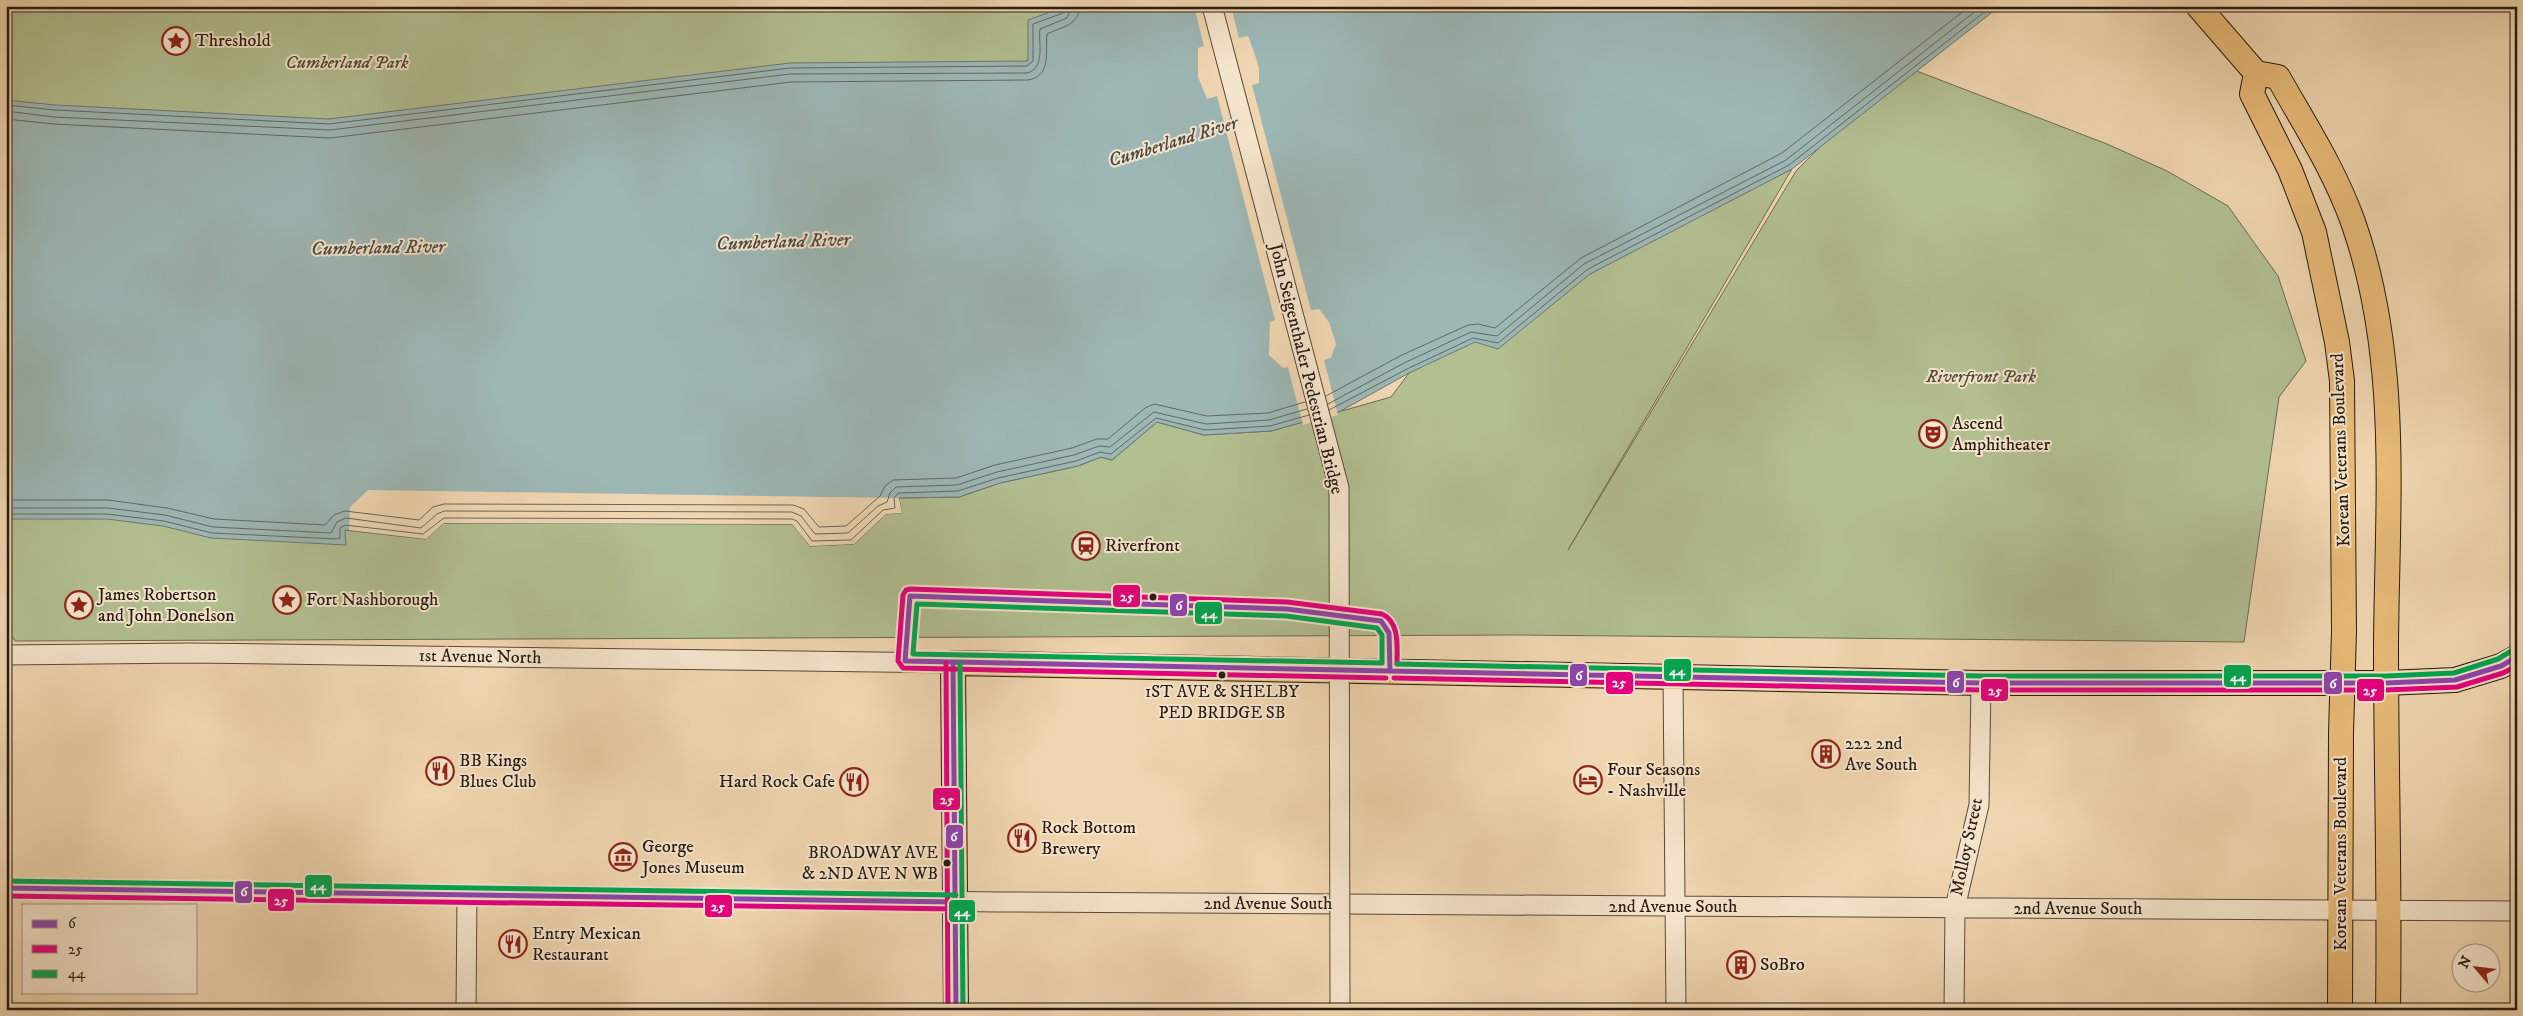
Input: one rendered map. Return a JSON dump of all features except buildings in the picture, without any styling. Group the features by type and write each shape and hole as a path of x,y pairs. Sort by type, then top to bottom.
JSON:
{"main road":[{"path":"2198,6 2256,73 2278,77 2332,172 2354,225 2380,330 2386,382 2388,446 2386,682 2389,910 2388,1010"},
{"name":"Korean Veterans Boulevard","path":"2256,73 2252,94 2290,170 2314,232 2337,342 2342,381 2343,682 2341,733 2340,1010"},
{"path":"956,1010 953,663 1981,683 2386,682 2455,680 2501,666 2517,657"}],"street":[{"name":"John Seigenthaler Pedestrian Bridge","path":"1212,6 1339,488 1340,1010"},
{"name":"1st Avenue North","path":"6,654 199,653 953,663"},
{"path":"1673,676 1676,1010"},
{"name":"Molloy Street","path":"1954,1010 1955,908 1979,805 1981,683"},
{"name":"2nd Avenue South","path":"6,888 956,902 2517,911"},
{"path":"466,895 466,1010"}],"green space":[{"name":"Cumberland Park","path":"6,6 1129,6 1028,61 380,120 47,117 6,110"},
{"name":"Riverfront Park","path":"1901,65 2107,144 2167,171 2228,206 2278,276 2306,361 2279,397 2244,642 1517,635 15,641 6,626 6,460 345,530 425,539 444,523 792,524 810,546 854,544 886,514 900,505 899,498 959,497 1000,483 1078,466 1101,457 1112,460 1157,422 1204,435 1271,431 1391,397 1409,373 1643,245 1792,169 1568,550 1796,171"}],"water":[{"name":"Cumberland River","path":"1067,6 2000,6 1792,169 1590,274 1498,349 1475,342 1409,373 1339,412 1271,431 1204,435 1157,422 1112,460 1101,457 1078,466 1000,483 959,497 899,498 902,513 886,514 854,544 810,546 792,524 444,523 426,539 345,530 346,545 211,538 163,526 107,519 6,519 6,100 55,105 329,119 790,63 1028,61 1028,20"}],"pier":[{"path":"1194,6 1231,6 1239,38 1248,36 1255,55 1259,68 1259,83 1252,85 1311,310 1319,309 1329,322 1336,344 1331,358 1324,360 1338,415 1303,425 1288,367 1283,368 1269,355 1270,322 1275,320 1217,96 1207,99 1198,77 1198,48 1204,46"},
{"path":"368,490 899,498 902,513 886,514 854,544 810,546 792,524 444,523 426,539 349,530 350,507"}],"transit line":[{"name":"25","path":"1386,678 903,668 898,661 903,595 906,590 910,589 1287,602 1382,614 1388,618 1395,629 1397,664"},
{"name":"6","path":"910,596 1287,609 1381,621 1389,633 1390,671 905,661 910,596"},
{"name":"44","path":"917,604 1286,616 1377,628 1382,635 1382,663 913,654 917,604"},
{"name":"44","path":"1397,664 1981,676 2386,676 2454,673 2498,659 2513,650"},
{"name":"6","path":"1390,671 1981,683 2386,683 2455,680 2501,666 2517,657"},
{"name":"25","path":"946,663 948,1010"},
{"name":"6","path":"953,663 956,1010"},
{"name":"44","path":"960,663 963,1010"},
{"name":"25","path":"1394,678 1981,690 2386,690 2457,687 2503,673 2517,666"},
{"name":"44","path":"6,881 956,895"},
{"name":"6","path":"6,888 956,902"},
{"name":"25","path":"6,896 956,909"}],"place":[{"name":"Threshold","path":"176,41"},
{"name":"Ascend Amphitheater","path":"1933,434"},
{"name":"Riverfront","path":"1086,546"},
{"name":"Fort Nashborough","path":"287,600"},
{"name":"James Robertson and John Donelson","path":"79,605"},
{"name":"1ST AVE & SHELBY PED BRIDGE SB","path":"1222,675"},
{"name":"222 2nd Ave South","path":"1826,754"},
{"name":"BB Kings Blues Club","path":"440,771"},
{"name":"Four Seasons - Nashville","path":"1588,780"},
{"name":"Hard Rock Cafe","path":"854,782"},
{"name":"Rock Bottom Brewery","path":"1022,838"},
{"name":"George Jones Museum","path":"623,857"},
{"name":"BROADWAY AVE & 2ND AVE N WB","path":"947,863"},
{"name":"Entry Mexican Restaurant","path":"513,944"},
{"name":"SoBro","path":"1741,965"}]}
